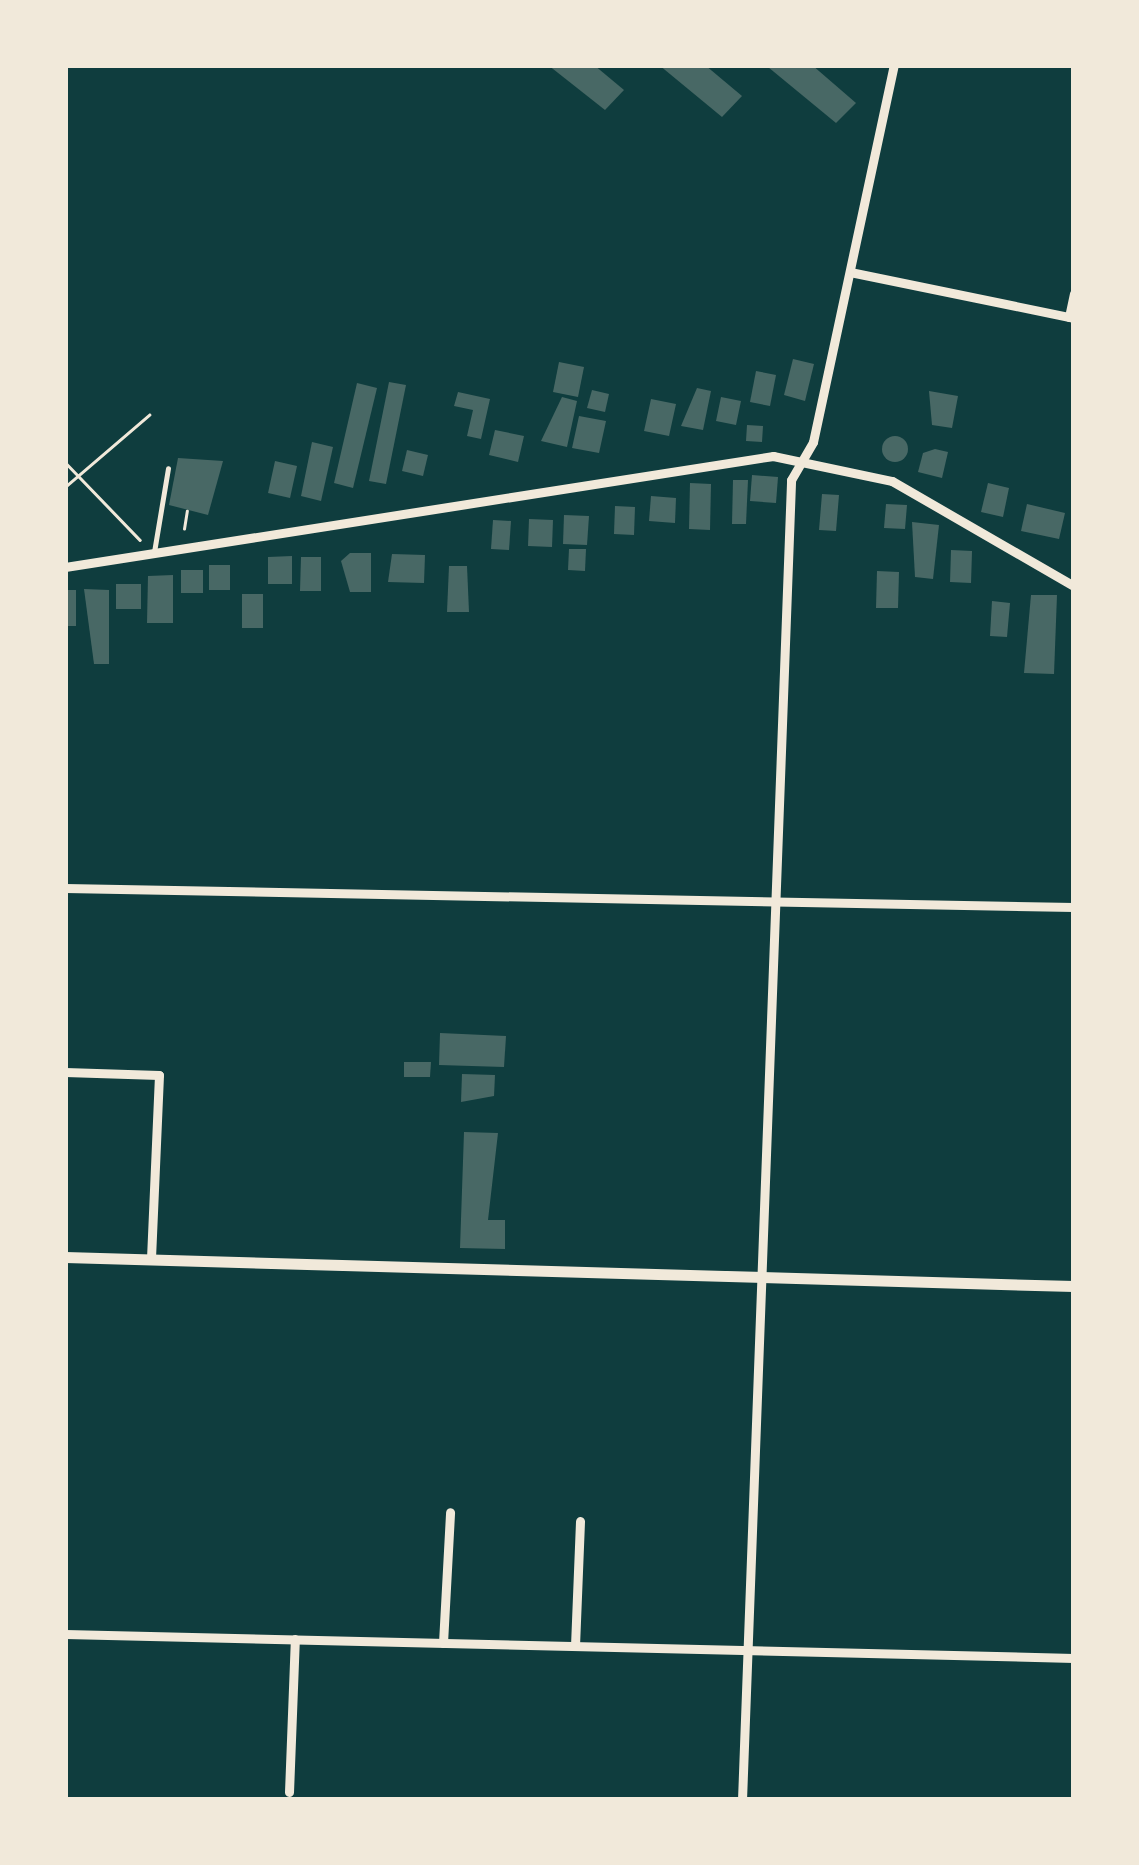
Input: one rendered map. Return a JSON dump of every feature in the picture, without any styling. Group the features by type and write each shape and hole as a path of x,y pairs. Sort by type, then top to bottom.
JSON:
{"street":[{"path":"742,1800 772,894 791,480 804,457 850,272 894,65"},
{"path":"850,272 1072,318 1074,294"},
{"path":"65,567 804,457 942,504 1074,586"},
{"path":"65,888 772,894 1074,907"},
{"path":"65,1072 160,1075 151,1259"},
{"path":"65,1257 1074,1286"},
{"path":"442,1643 450,1512"},
{"path":"574,1646 580,1521"},
{"path":"65,1634 1074,1658"},
{"path":"289,1792 295,1640"}],"lane":[{"path":"154,555 168,468"}],"path":[{"path":"65,488 149,415"},
{"path":"65,462 154,555"},
{"path":"184,529 187,511"}],"building":[{"path":"548,65 594,65 624,90 605,110"},
{"path":"659,65 705,65 742,96 722,117"},
{"path":"812,65 856,103 836,123 768,67"},
{"path":"793,359 814,364 805,401 784,395"},
{"path":"559,362 584,367 578,397 553,392"},
{"path":"756,371 776,375 770,406 750,402"},
{"path":"389,382 406,385 386,484 369,481"},
{"path":"357,383 377,388 353,488 334,483"},
{"path":"697,388 711,391 703,430 681,426"},
{"path":"592,390 609,394 605,412 587,408"},
{"path":"929,391 958,396 952,428 932,425"},
{"path":"458,392 490,399 481,439 467,436 473,410 454,406"},
{"path":"562,397 577,401 567,447 541,441"},
{"path":"721,397 741,401 736,425 716,421"},
{"path":"651,399 676,404 669,436 644,431"},
{"path":"579,416 606,421 599,453 572,448"},
{"path":"747,425 763,426 762,442 746,441"},
{"path":"495,430 524,436 518,462 489,455"},
{"path":"895,436 904,440 908,449 904,458 895,462 886,458 882,449 886,440"},
{"path":"312,442 333,447 321,501 301,496"},
{"path":"935,449 948,452 942,478 918,472 923,453"},
{"path":"407,450 428,455 423,476 402,471"},
{"path":"178,458 223,461 208,515 169,505"},
{"path":"275,461 297,466 290,498 268,493"},
{"path":"752,475 778,477 776,503 750,501"},
{"path":"733,480 748,480 746,524 732,524"},
{"path":"690,483 711,484 710,530 689,529"},
{"path":"988,483 1009,488 1003,517 981,512"},
{"path":"822,494 839,495 836,531 819,530"},
{"path":"651,496 676,498 675,523 649,521"},
{"path":"886,504 907,505 905,529 884,528"},
{"path":"1027,504 1065,513 1059,539 1021,531"},
{"path":"615,506 635,507 634,535 614,534"},
{"path":"564,515 589,516 587,545 563,544"},
{"path":"529,519 553,520 552,547 528,546"},
{"path":"493,520 511,521 509,550 491,549"},
{"path":"912,522 939,525 933,579 915,577"},
{"path":"569,549 586,549 585,571 568,570"},
{"path":"951,550 972,551 971,583 950,582"},
{"path":"350,553 371,553 371,592 350,592 341,561"},
{"path":"392,554 425,555 424,583 388,582"},
{"path":"292,556 292,584 268,584 268,557"},
{"path":"301,557 321,557 321,591 300,591"},
{"path":"209,565 230,565 230,590 209,590"},
{"path":"449,566 467,566 469,612 447,612"},
{"path":"181,570 203,570 203,593 181,593"},
{"path":"877,571 899,572 898,608 876,608"},
{"path":"173,575 173,623 147,623 148,576"},
{"path":"116,584 141,584 141,609 116,609"},
{"path":"84,589 109,590 109,664 94,664"},
{"path":"65,590 76,590 76,626 65,626"},
{"path":"242,594 263,594 263,628 242,628"},
{"path":"1031,595 1057,595 1054,674 1024,673"},
{"path":"992,601 1010,603 1007,637 990,636"},
{"path":"440,1033 506,1036 504,1067 439,1065"},
{"path":"404,1062 431,1062 430,1077 404,1077"},
{"path":"462,1074 495,1075 494,1096 461,1102"},
{"path":"464,1132 498,1133 488,1220 505,1220 505,1249 460,1248"}]}
